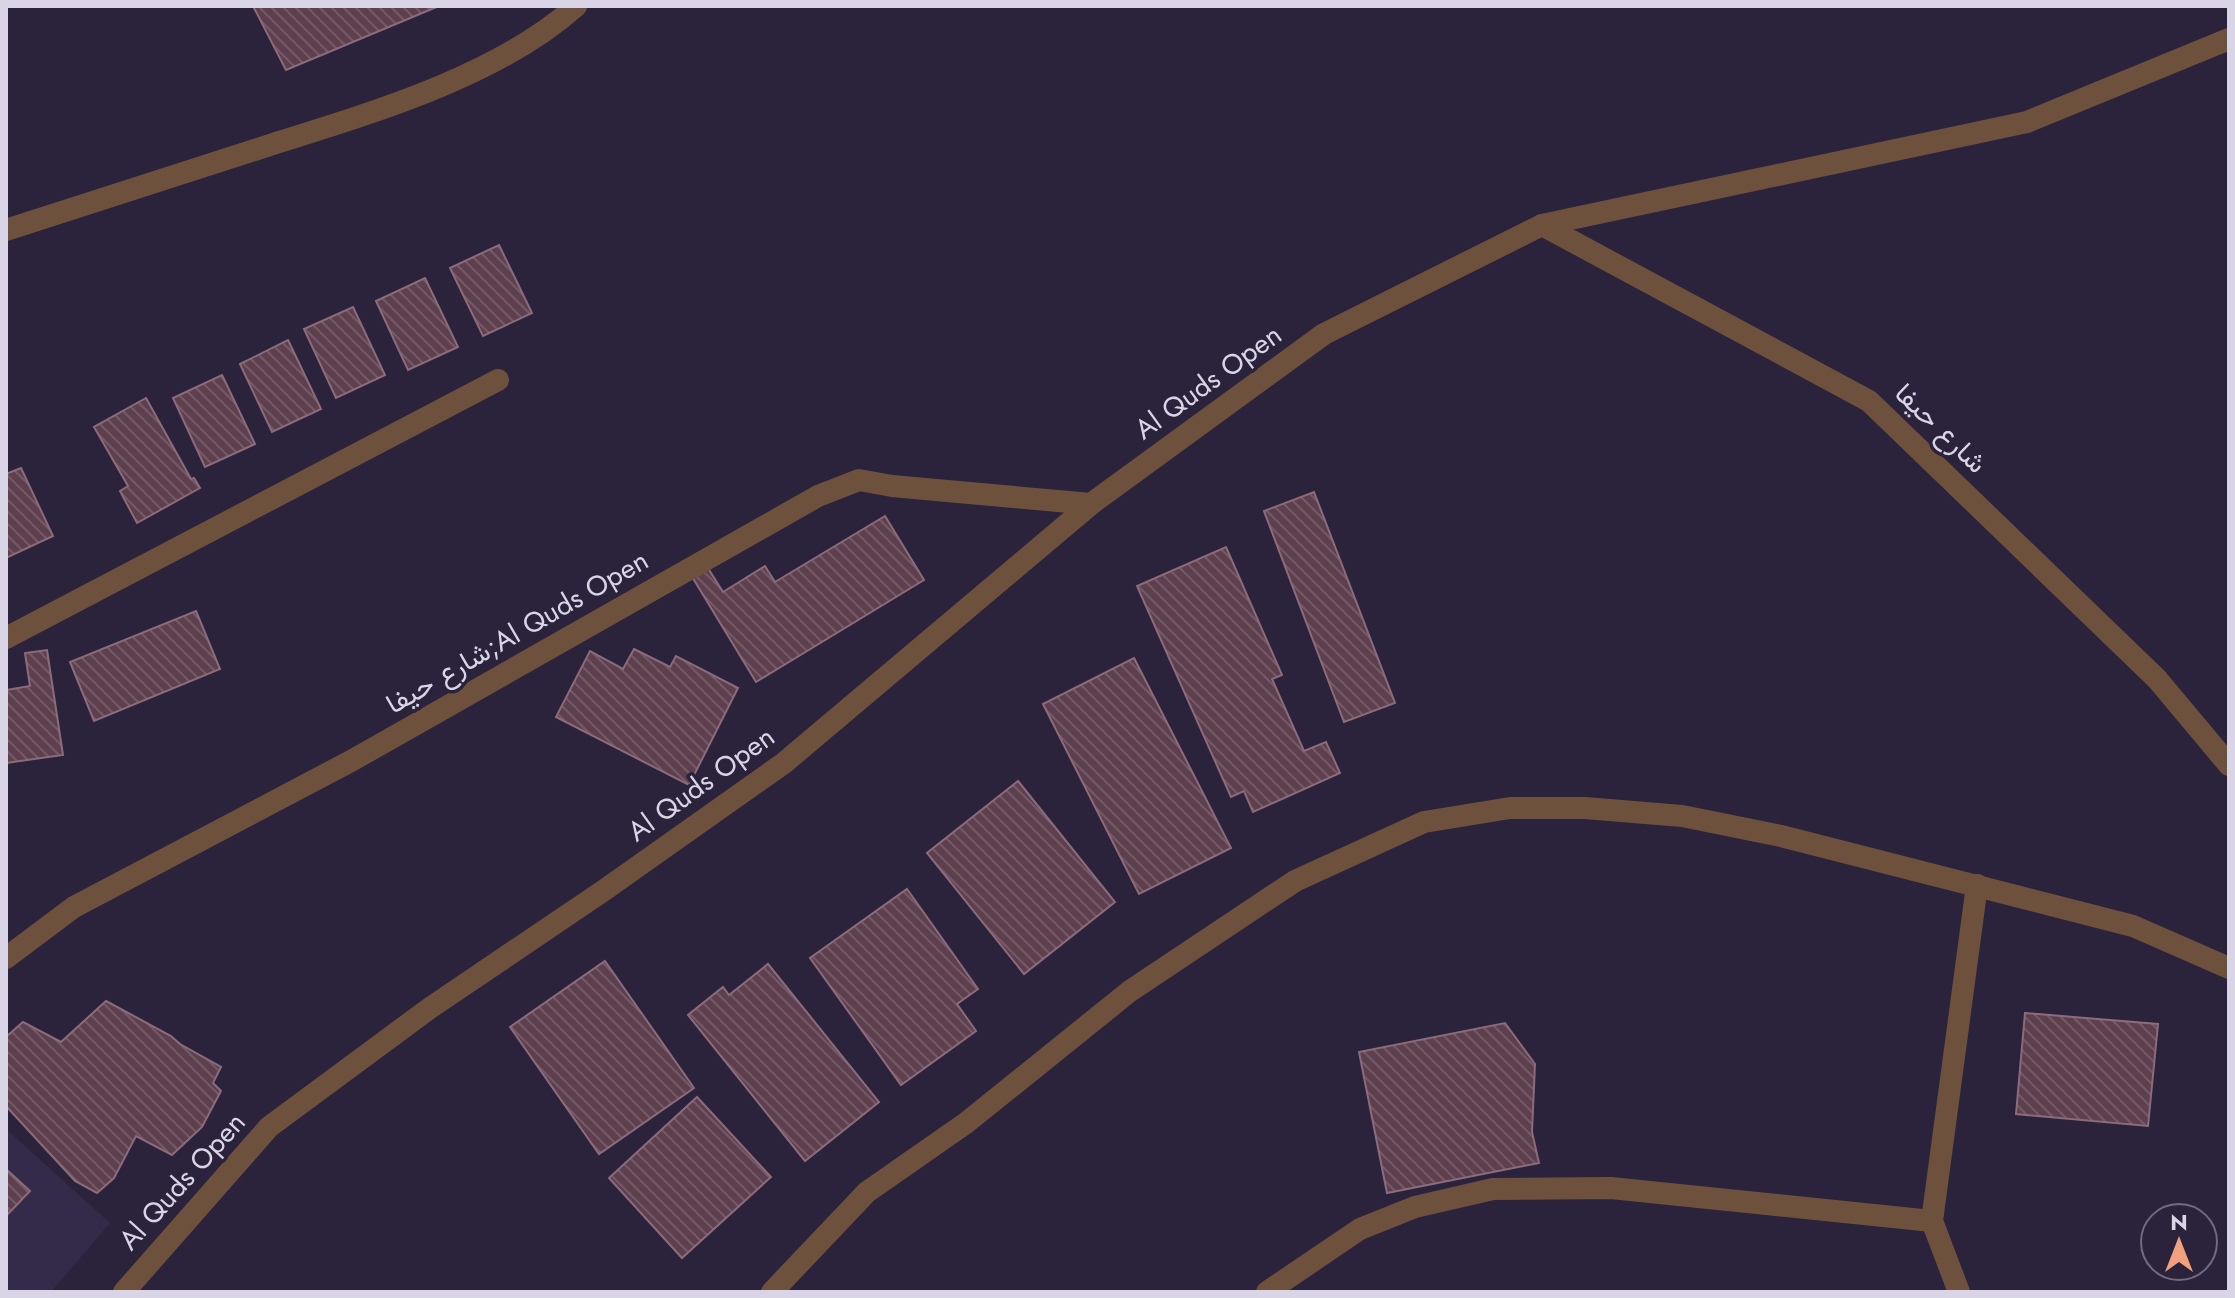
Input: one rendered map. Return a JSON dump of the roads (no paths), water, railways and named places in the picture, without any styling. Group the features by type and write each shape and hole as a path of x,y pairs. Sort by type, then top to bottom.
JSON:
{"street":[{"path":"6,230 385,108 489,62 551,29 576,6"},
{"path":"1542,225 2027,122 2229,39"},
{"name":"Al Quds Open","path":"124,1292 269,1127 430,1008 784,763 1091,504 1324,334 1542,225"},
{"name":"شارع حيفا","path":"1542,225 1869,401 2157,679 2229,765"},
{"path":"6,638 498,380"},
{"name":"شارع حيفا;Al Quds Open","path":"6,958 74,907 351,761 818,496 859,480 1091,504"},
{"path":"772,1292 867,1192 966,1123 1130,991 1295,881 1424,822 1510,808 1585,808 1682,816 1781,836 2133,926 2229,968"},
{"path":"1959,1292 1932,1221 1977,885"},
{"path":"1267,1292 1360,1229 1415,1207 1493,1189 1611,1188 1932,1221"}]}
